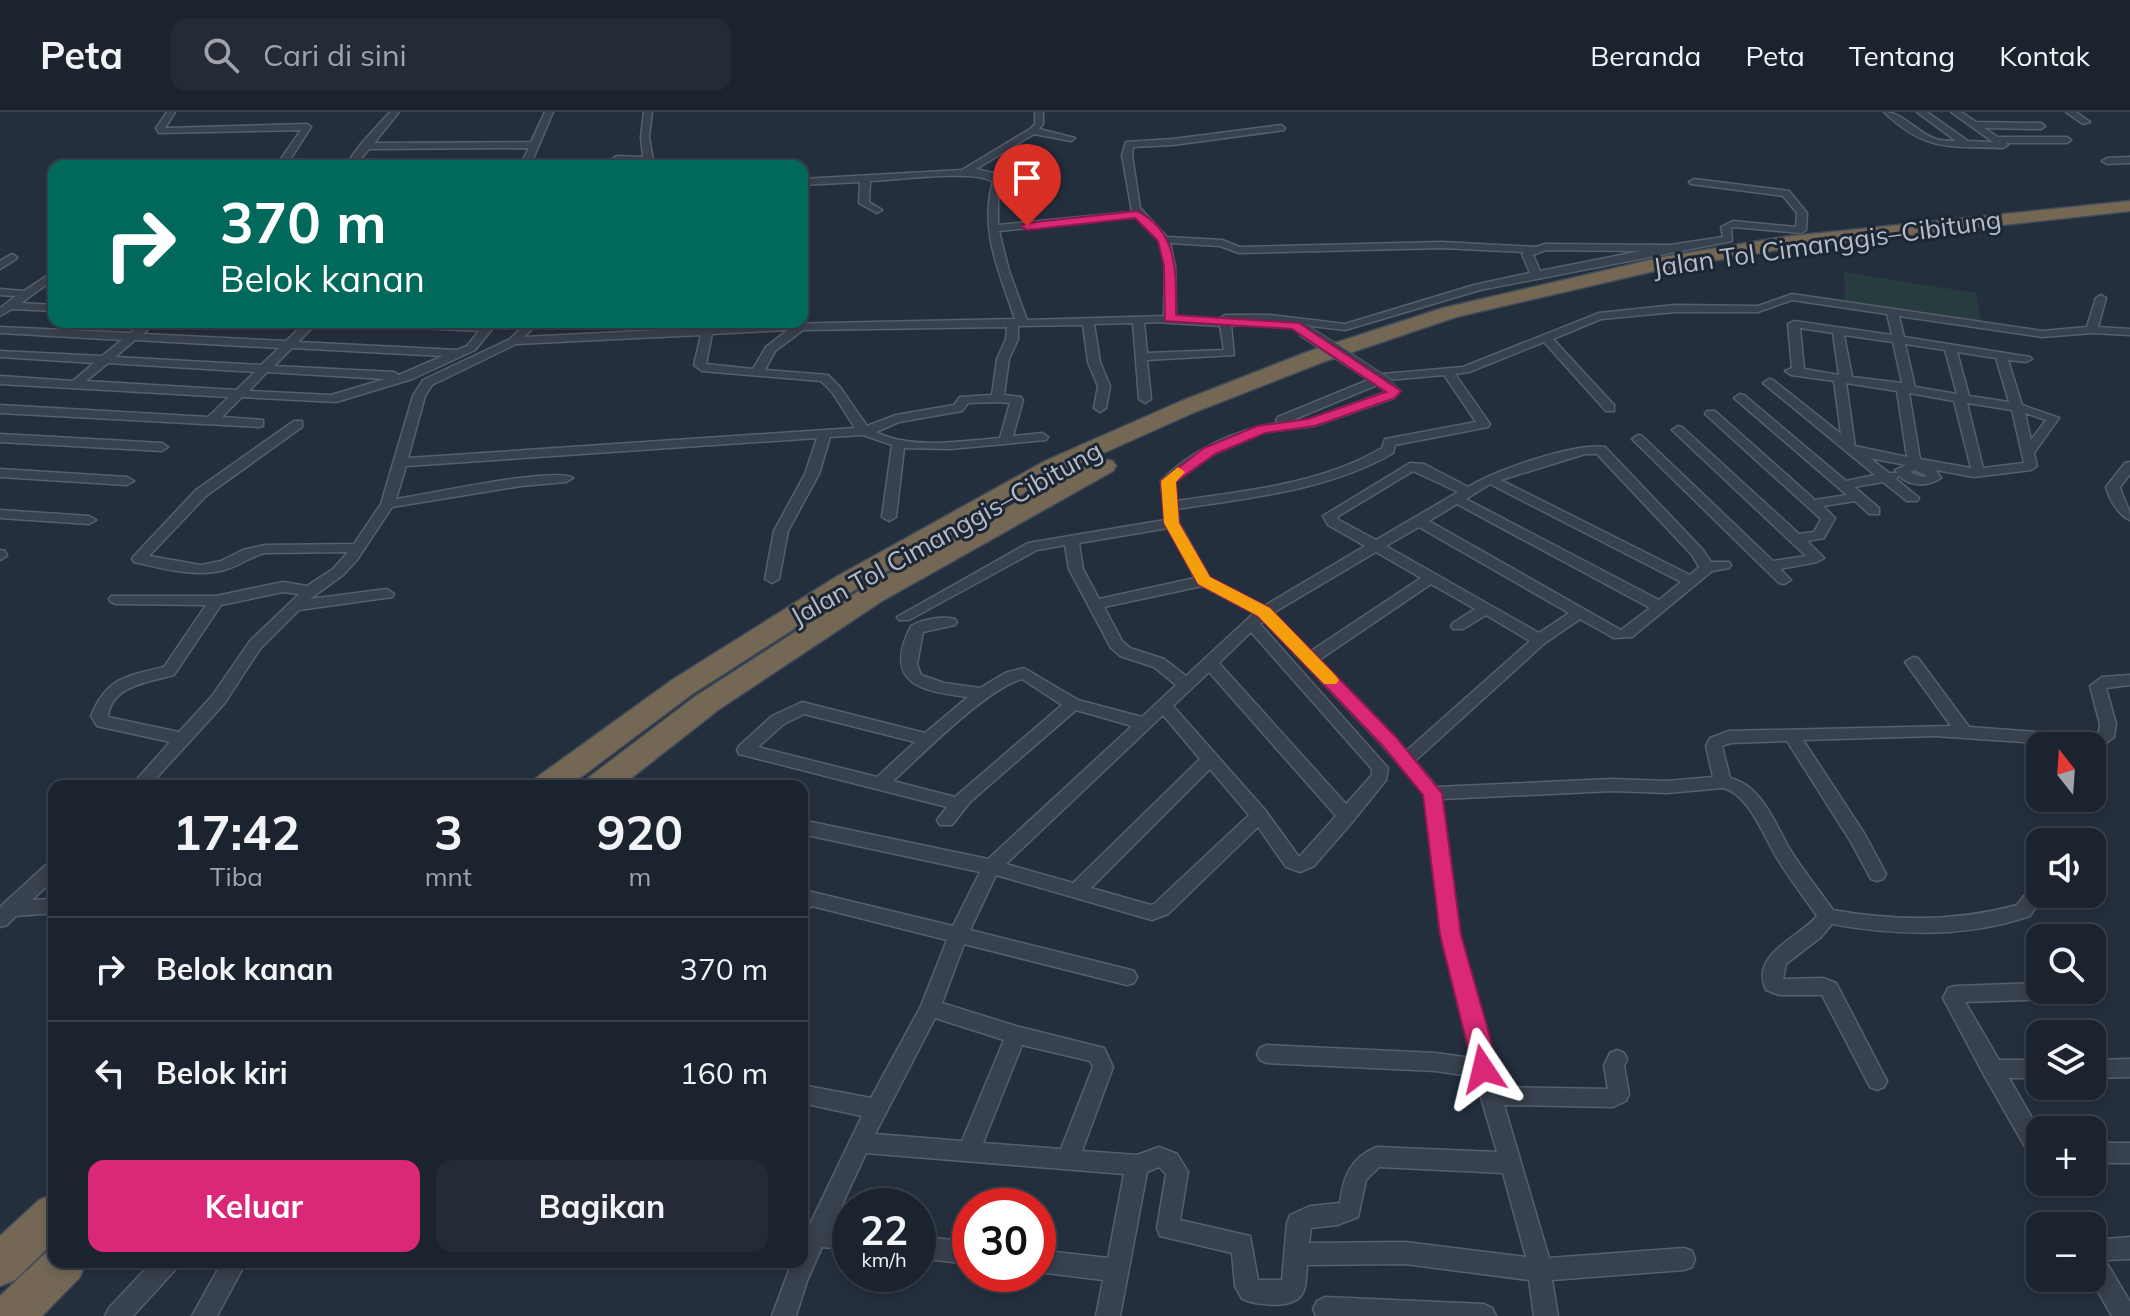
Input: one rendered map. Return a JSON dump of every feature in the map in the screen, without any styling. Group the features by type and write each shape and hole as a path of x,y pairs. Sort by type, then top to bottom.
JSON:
{"highway":[{"name":"Jalan Tol Cimanggis–Cibitung","path":"555,780 682,687 846,583 1054,466 1187,407 1315,357 1450,312 1663,263 1799,241 2130,206"},
{"name":"Jalan Tol Cimanggis–Cibitung","path":"607,780 707,703 872,595 1062,487 1205,421 1340,368 1489,320 1678,275 1865,247 2130,218"},
{"path":"0,1265 48,1220"},
{"path":"11,1316 59,1268"}],"street":[{"path":"171,112 160,128 162,131 307,127 285,160"},
{"path":"354,160 395,112"},
{"path":"527,160 549,112"},
{"path":"648,112 645,137 649,160"},
{"path":"808,182 954,175 970,171 1033,131 1039,124 1039,112"},
{"path":"1888,112 1918,134 1937,143 2003,145 1955,112"},
{"path":"1921,112 1966,144"},
{"path":"1974,125 2046,123 2038,112"},
{"path":"2070,112 2086,122"},
{"path":"1170,318 1170,266 1164,240 1137,214 1127,155 1129,144 1173,142 1281,128"},
{"path":"1033,131 1071,138"},
{"path":"1996,140 2067,140"},
{"path":"364,146 533,145"},
{"path":"1985,145 1994,154"},
{"path":"617,159 625,160"},
{"path":"2107,161 2130,160"},
{"path":"970,171 990,175 998,181 993,197 993,229 1018,322 1003,359 998,398"},
{"path":"865,180 864,203 877,210"},
{"path":"1142,357 1230,353 1225,318 1270,318 1345,327 1425,301 1536,274 1670,248 1725,241 1728,239 1728,224 1801,230 1802,213 1786,193 1694,182"},
{"path":"993,229 1137,214"},
{"path":"1164,240 1222,243 1239,250 1442,245 1532,249 1559,245 1670,248"},
{"path":"1532,249 1527,254 1536,274"},
{"path":"0,266 12,257"},
{"path":"5,309 48,281"},
{"path":"0,292 27,294"},
{"path":"1546,1316 1536,1249 1483,1069 1478,1037 1451,935 1433,793 1310,659 1204,581 1172,523 1168,481 1209,451 1387,377 1449,374 1599,316 1686,308 1761,309 1782,298 2042,334 2092,330 2130,332"},
{"path":"2092,330 2101,298"},
{"path":"1801,304 1893,314 2008,335"},
{"path":"5,309 48,308"},
{"path":"899,326 902,312"},
{"path":"1893,314 1906,388 1911,467"},
{"path":"808,327 1170,318 1287,324 1303,330 1394,391 1310,423 1262,429"},
{"path":"1138,319 1145,399"},
{"path":"1088,320 1094,362 1104,386 1100,408"},
{"path":"2026,359 1794,324 1795,371 2017,407 2053,418 2028,453"},
{"path":"76,384 143,328"},
{"path":"211,421 306,328"},
{"path":"0,380 332,399 408,376 471,348 488,328"},
{"path":"145,780 218,700 255,645 310,591 338,572 358,548 388,504 419,396 427,383 514,341 527,328"},
{"path":"514,341 681,328"},
{"path":"697,328 707,332 744,328"},
{"path":"757,373 770,349 799,328"},
{"path":"0,330 459,353"},
{"path":"1838,330 1851,449"},
{"path":"707,332 700,365 715,370 824,378 833,384 855,422 877,440 898,445 1042,437"},
{"path":"1546,338 1610,408"},
{"path":"1950,347 1978,472"},
{"path":"0,354 408,376"},
{"path":"1851,449 1911,467 1978,472 2031,466 2001,355"},
{"path":"1172,506 1365,465 1388,450 1389,442 1484,424 1449,374"},
{"path":"1769,383 1912,498"},
{"path":"401,462 866,431 896,419 958,408 964,400 998,398 1017,400 1006,440"},
{"path":"1740,398 1874,511"},
{"path":"0,409 259,423"},
{"path":"4,441 43,411"},
{"path":"1711,414 1828,518 1819,535 1797,539"},
{"path":"298,424 201,493 141,553 139,559 201,569 225,565 248,553 265,549 358,548"},
{"path":"1678,430 1817,558 1770,566"},
{"path":"772,579 781,531 812,474 824,435"},
{"path":"1638,439 1784,580"},
{"path":"4,441 162,447"},
{"path":"889,517 898,445"},
{"path":"808,1253 859,1143 930,1008 959,934 991,867 1258,618 1490,479 1584,450 1600,450 1698,553 1707,567"},
{"path":"2130,466 2113,487 2115,496 2130,516"},
{"path":"1540,640 1333,522 1330,516 1410,467 1419,467 1658,606"},
{"path":"1843,485 1886,477 1911,467"},
{"path":"0,473 127,481"},
{"path":"388,504 445,497 522,480 566,478"},
{"path":"1490,479 1690,581"},
{"path":"1813,504 1857,497"},
{"path":"0,514 89,520"},
{"path":"1419,521 1580,612 1612,634 1623,635 1707,567 1724,565"},
{"path":"904,617 1033,546 1172,523"},
{"path":"1071,539 1076,569 1116,644 1125,652 1159,663 1187,685"},
{"path":"1310,659 1431,578"},
{"path":"1094,605 1204,581"},
{"path":"116,599 216,601 283,587 310,591"},
{"path":"293,606 387,594"},
{"path":"183,739 103,722 99,716 102,706 118,685 132,678 169,671 216,601"},
{"path":"1458,626 1485,609"},
{"path":"1405,761 1540,640 1580,612"},
{"path":"1164,706 1259,815 1292,862 1300,865 1308,861 1380,776 1377,761 1258,618"},
{"path":"950,622 916,629 910,671 913,678 923,683 983,694"},
{"path":"1913,662 1964,732"},
{"path":"1210,663 1347,816"},
{"path":"880,784 1008,676 1024,673 1073,704 1144,723"},
{"path":"1723,782 1714,746 1716,742 1729,737 1964,732 2076,741 2100,739 2106,737 2108,724 2098,686 2108,681 2130,680"},
{"path":"946,820 958,804 1073,704"},
{"path":"930,740 802,708 778,720 745,750 958,804"},
{"path":"1792,736 1858,838 1877,874"},
{"path":"1075,893 1210,759"},
{"path":"1433,793 1612,785 1667,787 1723,782 1745,793 1765,817 1783,853 1827,916 1879,923 1970,923 2023,911 2026,907"},
{"path":"808,828 991,867 1152,913 1161,909 1259,815"},
{"path":"5,914 48,874"},
{"path":"808,898 1127,977"},
{"path":"5,914 48,907"},
{"path":"1827,916 1824,923 1792,944 1775,964 1772,981 1779,987 1823,986 1829,989 1877,1081"},
{"path":"2026,992 1955,994 1953,998 1956,1009 2026,1128"},
{"path":"930,1008 1016,1035 1097,1054 1103,1067 1068,1160"},
{"path":"969,1151 1016,1035"},
{"path":"1267,1054 1436,1062 1483,1069"},
{"path":"1493,1096 1613,1098 1619,1094 1614,1066 1617,1059"},
{"path":"2106,1069 2130,1068"},
{"path":"1991,1069 2026,1069"},
{"path":"808,1095 876,1109"},
{"path":"859,1143 1137,1165 1159,1157 1174,1166 1177,1172 1168,1228 1242,1244 1250,1291 1288,1292 1293,1288 1298,1223 1311,1215 1341,1215 1350,1210 1355,1176 1361,1167 1377,1157 1510,1163"},
{"path":"2106,1153 2130,1153"},
{"path":"1108,1316 1137,1165"},
{"path":"817,1235 832,1237"},
{"path":"2106,1249 2130,1248"},
{"path":"1297,1254 1405,1253 1539,1270 1684,1259"},
{"path":"1056,1263 1116,1270"},
{"path":"117,1316 161,1268"},
{"path":"204,1316 232,1268"},
{"path":"784,1316 801,1268"},
{"path":"2106,1284 2125,1316"},
{"path":"1325,1309 1484,1316"}],"green space":[{"path":"1844,272 1976,293 1982,323 1845,301"}],"slow traffic":[{"path":"1178,472 1168,481 1172,523 1204,581 1264,612 1330,680"}],"route":[{"path":"1027,226 1137,214 1164,240 1170,266 1170,318 1295,325 1394,391 1310,423 1262,429 1209,451 1168,481 1172,523 1204,581 1264,612 1389,742 1433,793 1451,935 1478,1037 1483,1069"}]}
